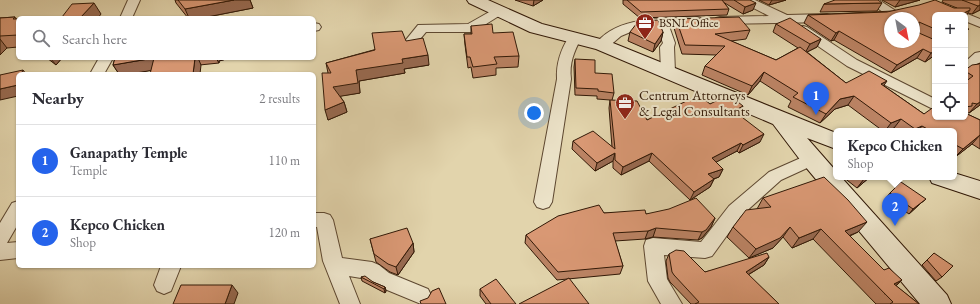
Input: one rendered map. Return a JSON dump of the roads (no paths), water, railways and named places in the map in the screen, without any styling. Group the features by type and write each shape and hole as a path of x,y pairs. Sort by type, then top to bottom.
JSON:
{"street":[{"path":"127,16 134,0"},
{"path":"475,0 536,28 602,45 833,140"},
{"path":"746,0 787,20 852,63 932,102"},
{"path":"871,0 884,17"},
{"path":"901,12 908,10"},
{"path":"411,41 422,28 471,28 498,11"},
{"path":"602,45 617,34 638,24 661,22 842,18"},
{"path":"968,18 980,23"},
{"path":"661,22 669,43 667,47 668,72"},
{"path":"543,202 562,97 564,79 563,68 567,53 575,38"},
{"path":"98,72 105,60"},
{"path":"780,118 812,159 937,304"},
{"path":"672,304 658,281 653,246 705,250 735,211 775,176 812,159"},
{"path":"949,180 980,190"},
{"path":"0,239 16,211"},
{"path":"316,220 324,220 336,266 350,304"},
{"path":"0,252 16,250"},
{"path":"336,266 372,271 382,279 421,295"},
{"path":"164,285 170,268"}],"place":[{"name":"BSNL Office","path":"645,40"},
{"name":"Ganapathy Temple","path":"816,115"},
{"name":"Centrum Attorneys & Legal Consultants","path":"625,120"},
{"name":"Kepco Chicken","path":"895,226"}]}
